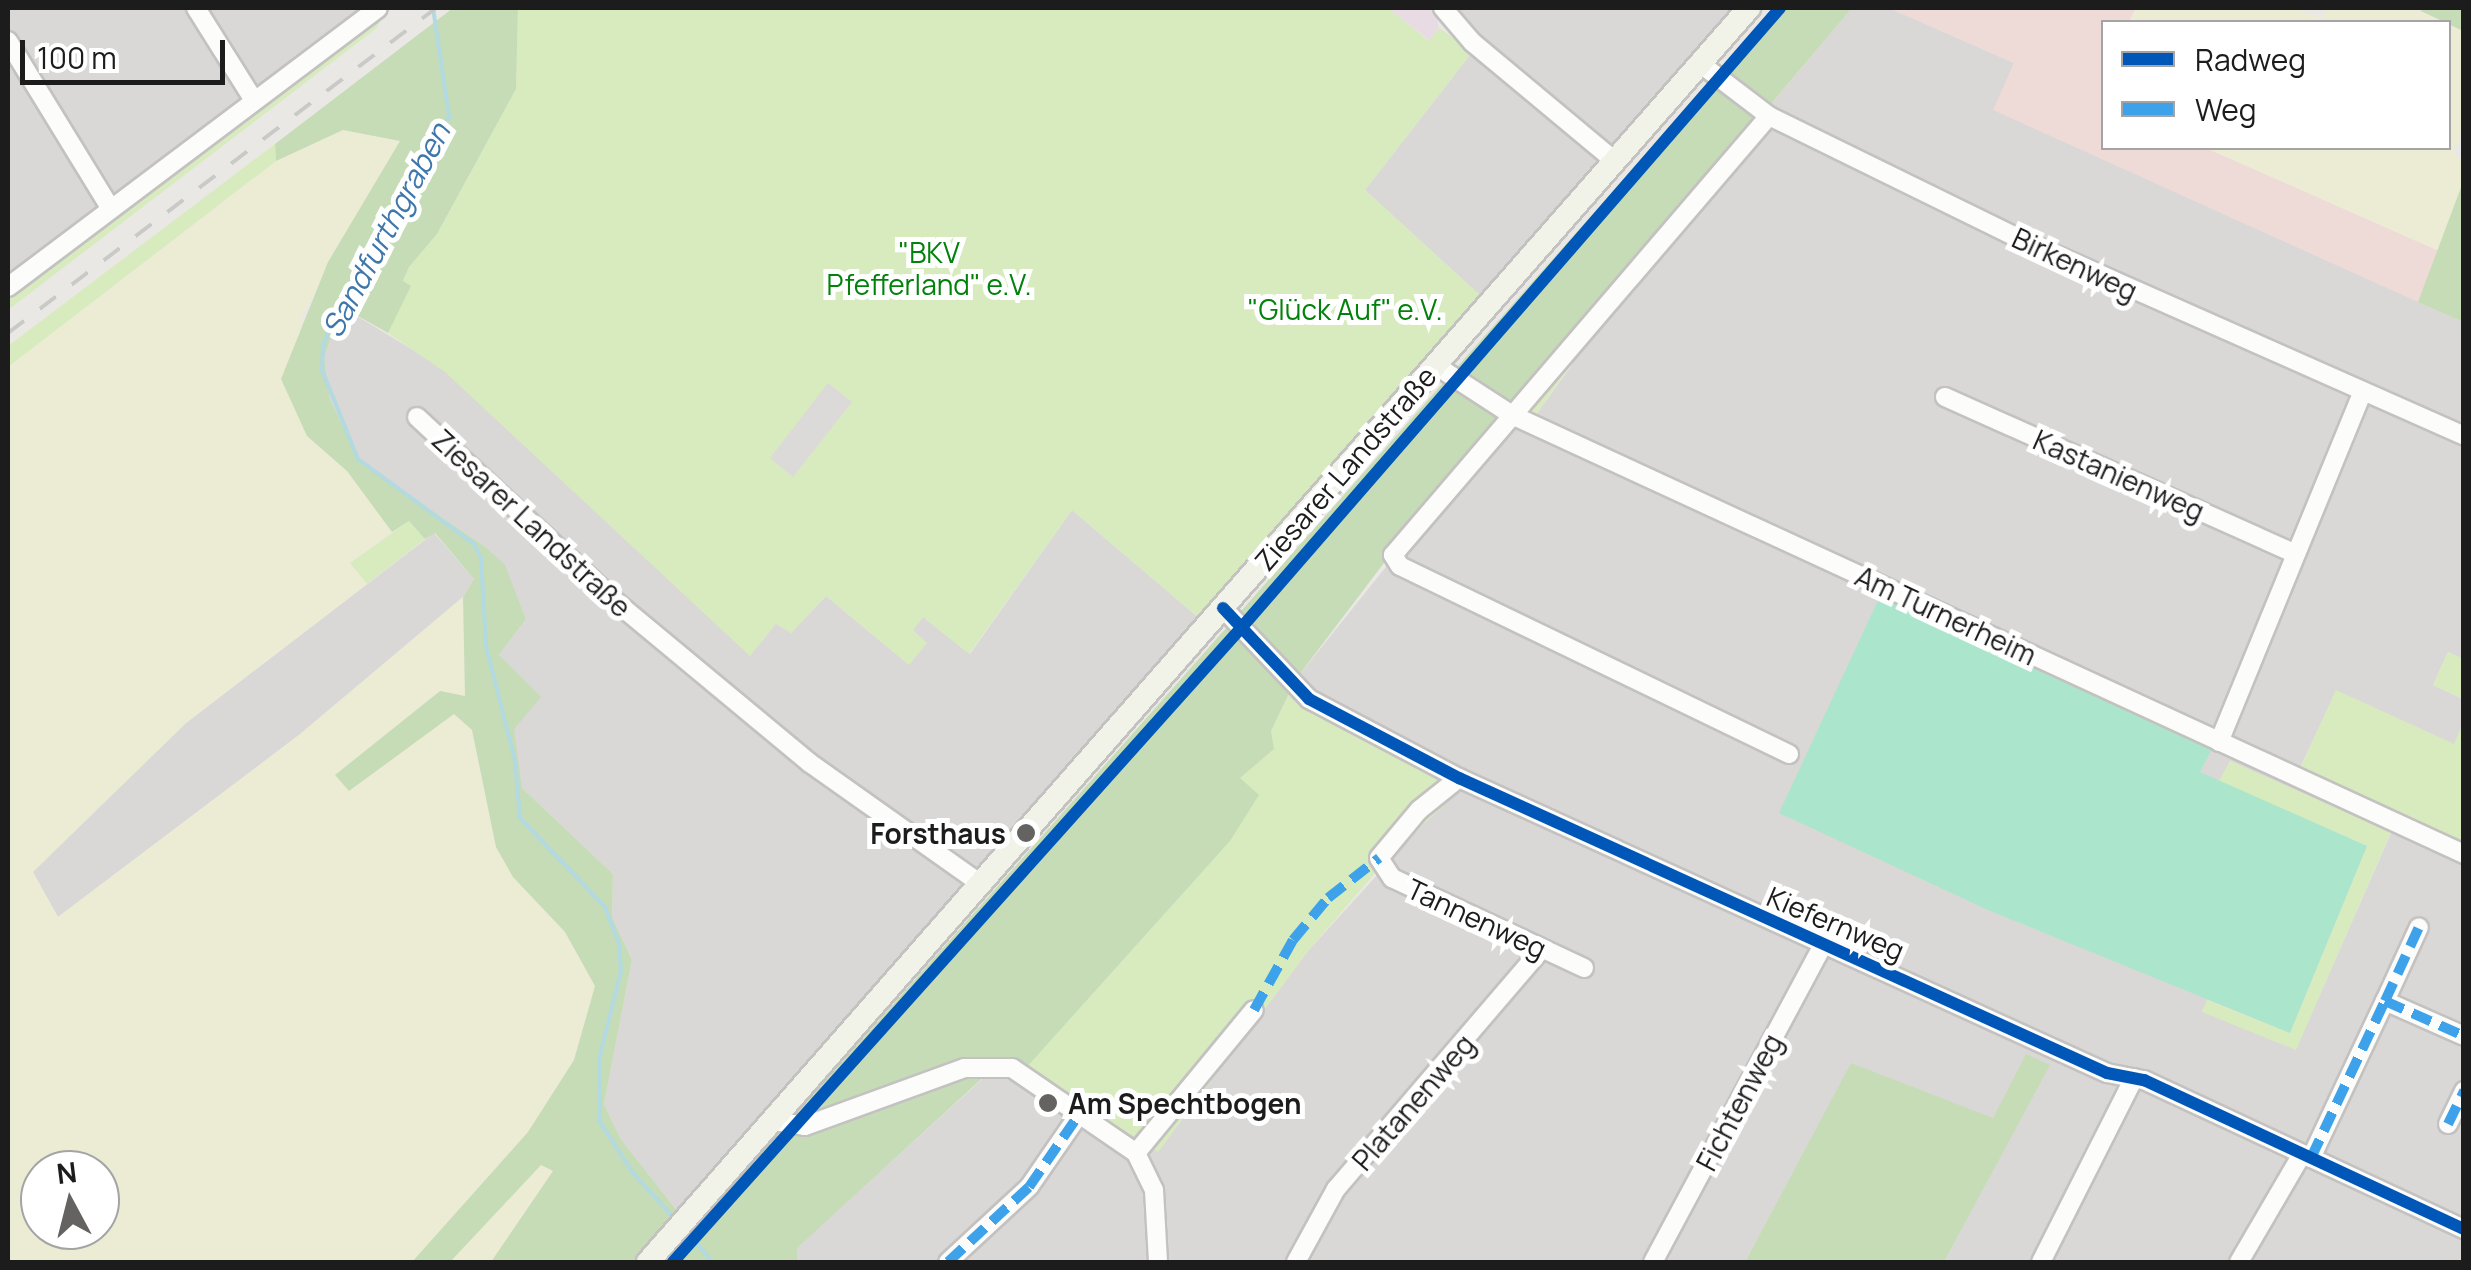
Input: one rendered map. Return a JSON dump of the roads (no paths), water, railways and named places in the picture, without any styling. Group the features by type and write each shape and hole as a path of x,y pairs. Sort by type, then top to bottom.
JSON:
{"main road":[{"name":"Ziesarer Landstraße","path":"648,1262 1749,8"}],"street":[{"path":"196,8 253,99"},
{"path":"8,287 378,8"},
{"path":"1444,8 1472,42 1615,161"},
{"path":"8,41 111,209"},
{"name":"Birkenweg","path":"1701,64 1769,116 2361,395 2464,436"},
{"path":"1769,116 1393,555 1400,566 1790,754"},
{"name":"Am Turnerheim","path":"1436,366 1512,415 2464,854"},
{"path":"2219,742 2361,395"},
{"name":"Kastanienweg","path":"1945,397 2294,553"},
{"name":"Ziesarer Landstraße","path":"417,417 616,602 810,762 981,884"},
{"name":"Kiefernweg","path":"1223,608 1309,698 1458,778 1763,920 1824,941 2107,1073 2134,1078 2464,1230"},
{"name":"Tannenweg","path":"1458,778 1419,810 1378,858 1392,878 1584,968"},
{"path":"2239,1262 2306,1156 2418,927"},
{"name":"Fichtenweg","path":"1654,1262 1824,941"},
{"name":"Platanenweg","path":"1296,1262 1336,1189 1542,949"},
{"path":"2385,1000 2464,1036"},
{"path":"1136,1154 1254,1010"},
{"path":"774,1121 805,1126 933,1078 990,1064 1012,1068 1136,1154 1154,1190 1158,1262"},
{"path":"2041,1262 2134,1078"},
{"path":"2448,1124 2464,1091"},
{"path":"948,1262 1030,1187 1080,1113"}],"waterway":[{"name":"Sandfurthgraben","path":"433,8 449,117 354,276 323,345 322,370 358,459 474,544 481,558 486,646 515,761 520,818 605,907 619,944 621,971 599,1059 600,1122 633,1173 673,1217"},
{"name":"Sandfurthgraben","path":"687,1231 712,1262"}],"railway":[{"path":"8,333 436,8"}],"place":[{"name":"Forsthaus","path":"1026,833"},
{"name":"Am Spechtbogen","path":"1048,1103"}],"park label":[{"name":"\"BKV Pfefferland\" e.V.","path":"929,268"},
{"name":"\"Glück Auf\" e.V.","path":"1345,309"}]}
